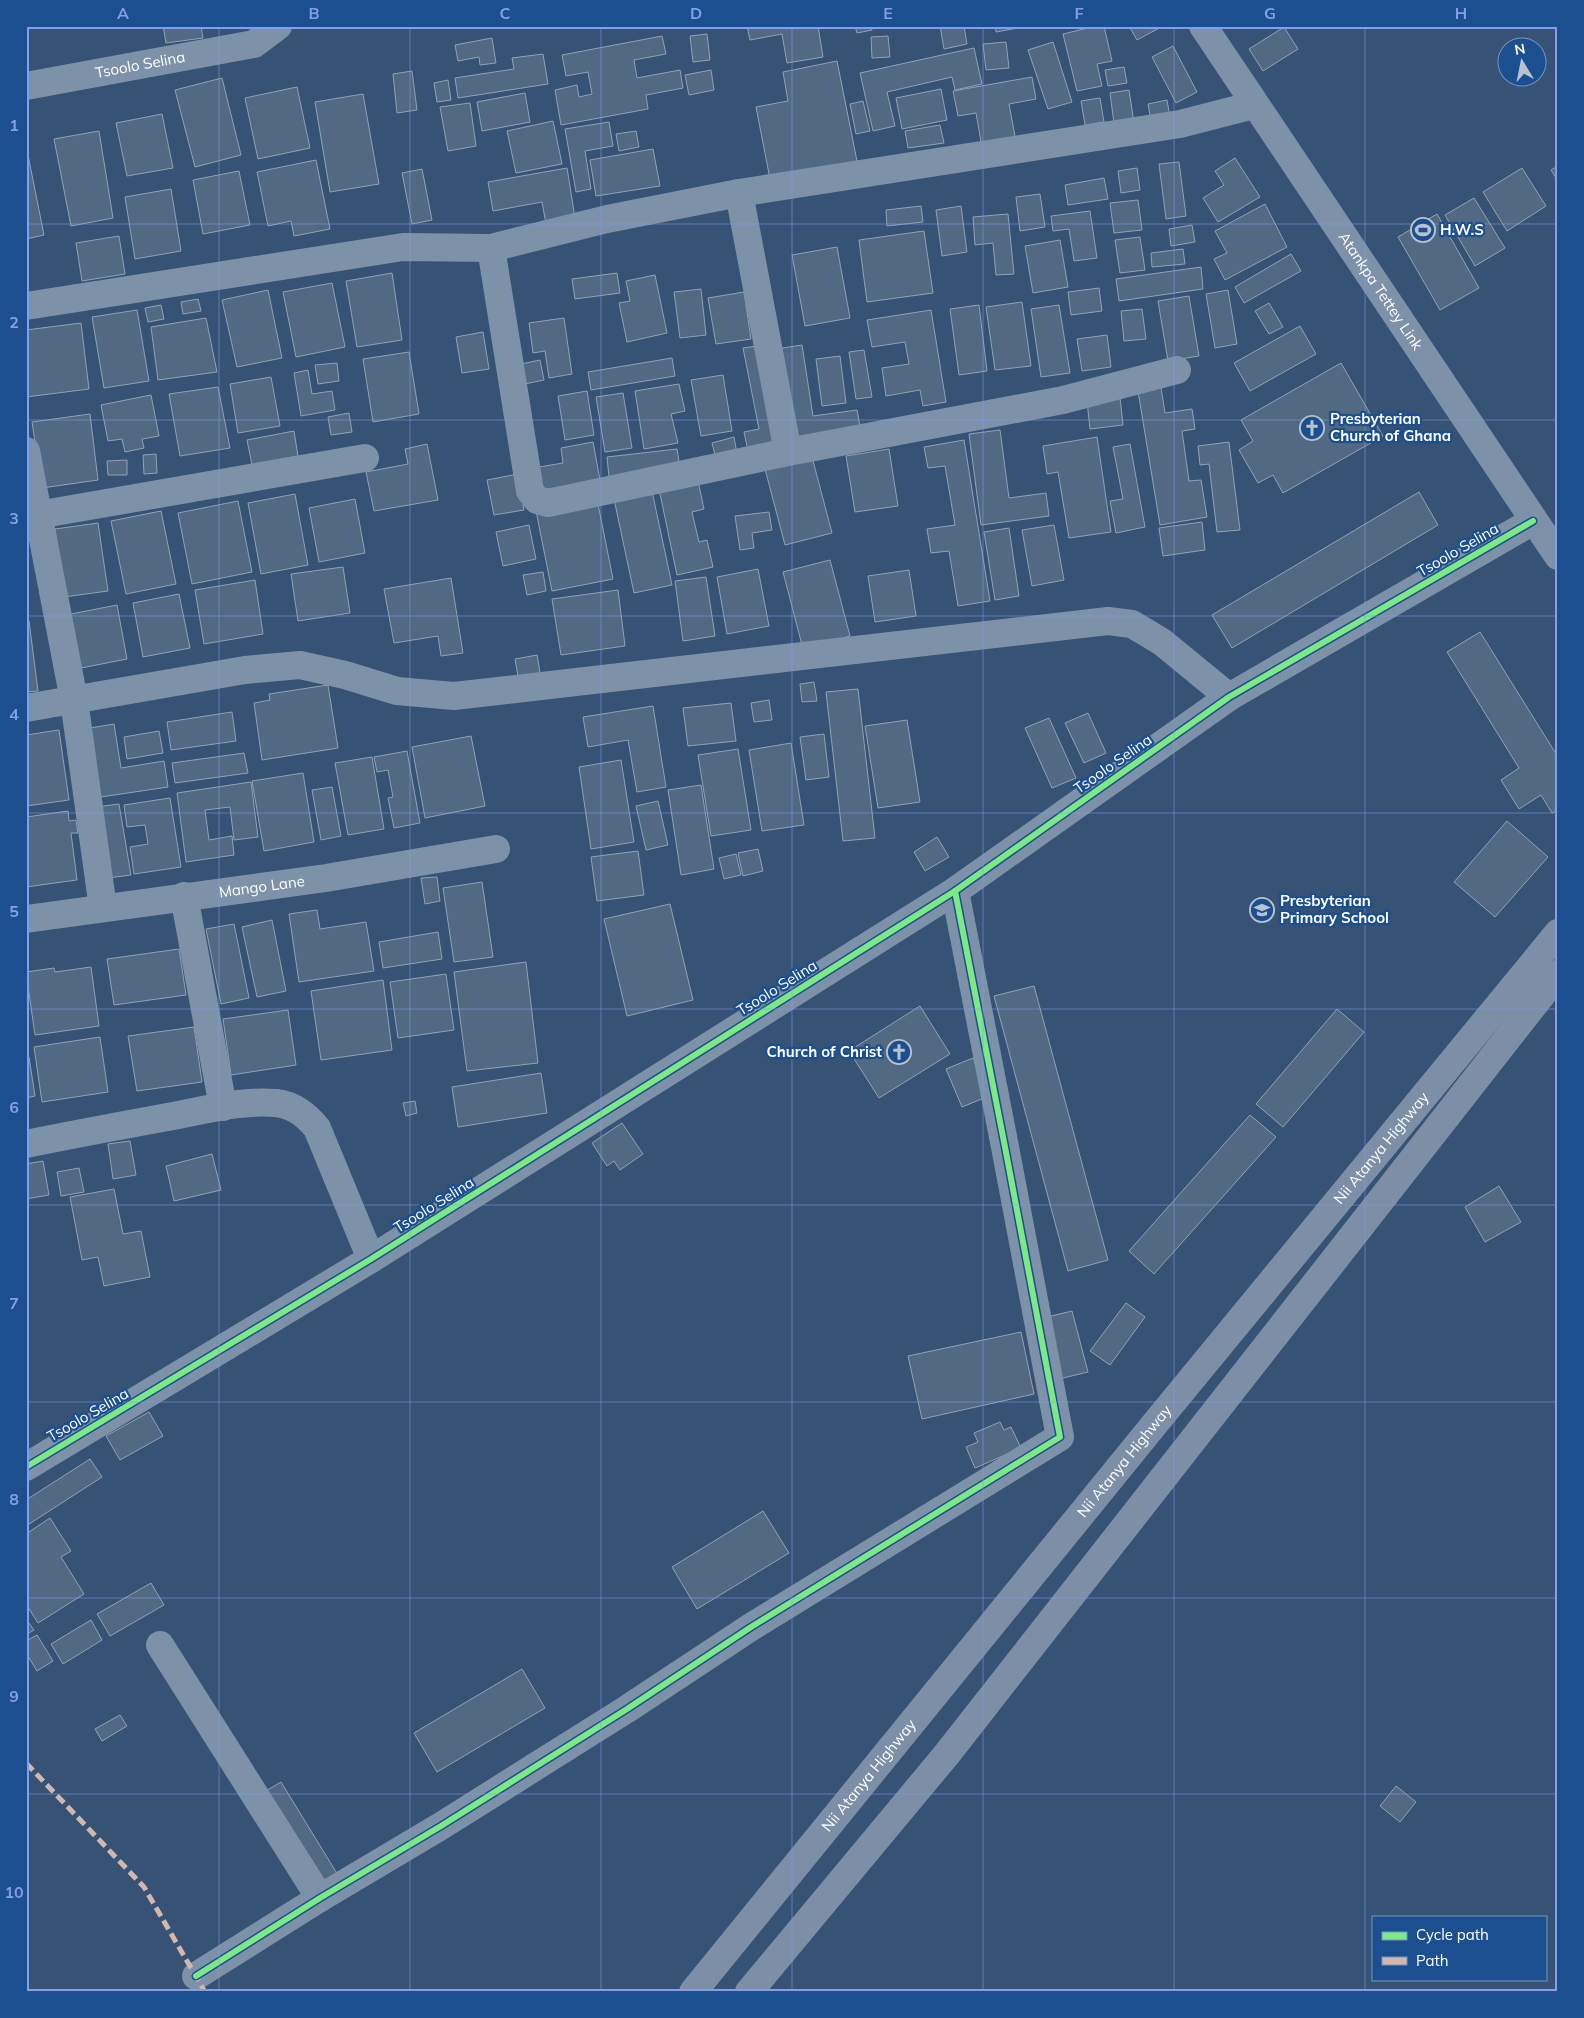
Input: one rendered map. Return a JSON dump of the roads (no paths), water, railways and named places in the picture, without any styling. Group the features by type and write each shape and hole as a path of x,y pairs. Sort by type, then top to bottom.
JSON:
{"main road":[{"name":"Nii Atanya Highway","path":"693,1992 1165,1410 1558,934"},
{"path":"749,1992 948,1754 1558,974"}],"street":[{"name":"Tsoolo Selina","path":"26,86 254,44 278,26"},
{"name":"Atankpa Tettey Link","path":"1203,26 1558,556"},
{"path":"26,306 402,247 491,248 607,218 739,193 1180,124 1254,104"},
{"path":"739,193 788,452"},
{"path":"491,248 530,491 537,500 548,503 788,452 1063,400 1177,370"},
{"path":"26,451 33,516 74,700 103,908"},
{"path":"33,516 365,458"},
{"name":"Tsoolo Selina","path":"26,1467 371,1259 955,891 1228,697 1534,521"},
{"path":"26,708 245,670 300,665 345,675 396,691 454,696 1108,621 1132,624 1162,642 1228,697"},
{"name":"Mango Lane","path":"26,919 326,878 496,849"},
{"path":"196,1976 320,1898 467,1810 627,1709 751,1627 1060,1437 1006,1147 955,891"},
{"path":"184,896 223,1107"},
{"path":"26,1144 223,1107 277,1103 293,1107 308,1117 317,1128 371,1259"},
{"path":"160,1645 320,1898"}],"place":[{"name":"H.W.S","path":"1423,230"},
{"name":"Presbyterian Church of Ghana","path":"1312,428"},
{"name":"Presbyterian Primary School","path":"1262,910"},
{"name":"Church of Christ","path":"899,1052"}]}
